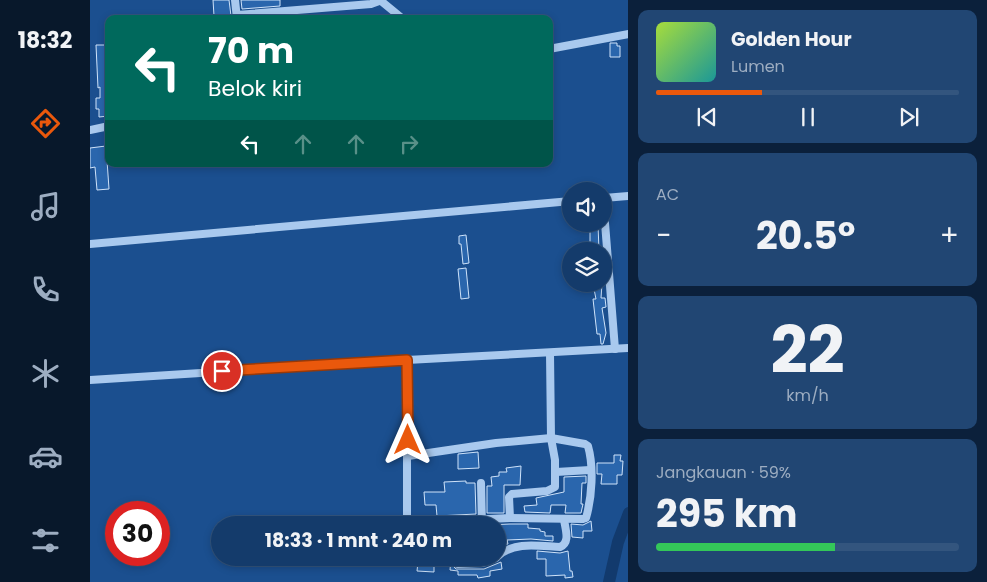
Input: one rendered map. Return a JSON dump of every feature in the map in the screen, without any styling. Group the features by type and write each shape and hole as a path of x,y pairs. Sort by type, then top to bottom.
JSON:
{"street":[{"path":"235,0 237,15"},
{"path":"280,15 371,4 381,1 398,15"},
{"path":"553,47 628,34"},
{"path":"90,130 105,127"},
{"path":"612,197 628,196"},
{"path":"90,244 562,202"},
{"path":"606,232 615,349"},
{"path":"90,380 628,348"},
{"path":"510,518 510,495 552,490 556,487 556,472 551,438 550,353"},
{"path":"407,360 407,516"},
{"path":"408,456 496,443 551,438 588,446 591,497 586,516 583,519 506,519"},
{"path":"556,472 590,470"},
{"path":"481,483 482,516"},
{"path":"506,549 519,546 560,547 564,545 566,542 564,519"}],"building":[{"path":"213,0 229,0 231,15 214,15"},
{"path":"241,0 280,0 280,6 242,9"},
{"path":"610,43 617,43 617,46 620,46 620,57 610,57"},
{"path":"96,45 105,45 105,116 99,117 99,109 96,109 96,98 100,98 100,87 98,88"},
{"path":"105,146 105,167 107,167 109,189 97,190 95,167 90,168 90,148"},
{"path":"590,232 598,232 599,242 590,242"},
{"path":"466,235 469,263 463,264 459,236"},
{"path":"466,268 469,298 461,299 458,269"},
{"path":"595,292 601,292 601,298 605,298 606,307 602,308 606,333 603,344 601,344 600,334 597,334 593,299 596,299"},
{"path":"478,452 479,468 458,469 458,454"},
{"path":"614,455 621,455 620,461 623,461 622,475 617,475 617,484 601,484 602,474 597,474 597,463 614,463"},
{"path":"521,466 520,485 504,485 504,513 487,513 487,486 492,486 491,477 499,476 499,472 507,472 506,468"},
{"path":"586,476 586,483 582,483 581,504 583,504 581,513 565,513 566,505 551,505 550,513 525,512 524,506 537,505 536,498 564,492 564,477"},
{"path":"466,481 466,483 475,483 476,514 437,516 436,505 425,505 424,492 445,492 444,482"},
{"path":"591,521 592,531 583,531 583,538 572,537 571,524 583,525"},
{"path":"506,524 528,524 528,528 540,529 540,531 545,532 545,536 553,536 553,541 531,539 507,540 508,544 506,544"},
{"path":"537,551 560,553 568,551 570,571 572,571 573,577 565,578 565,575 546,576 546,559 537,559"},
{"path":"418,566 434,566 434,572 417,571"},
{"path":"450,566 456,569 484,569 491,566 502,566 502,569 490,571 490,576 478,578 477,575 458,575 458,571 450,570"}],"waterway":[{"path":"609,582 618,542 628,516"}],"route":[{"path":"222,371 407,360 408,440"}]}
